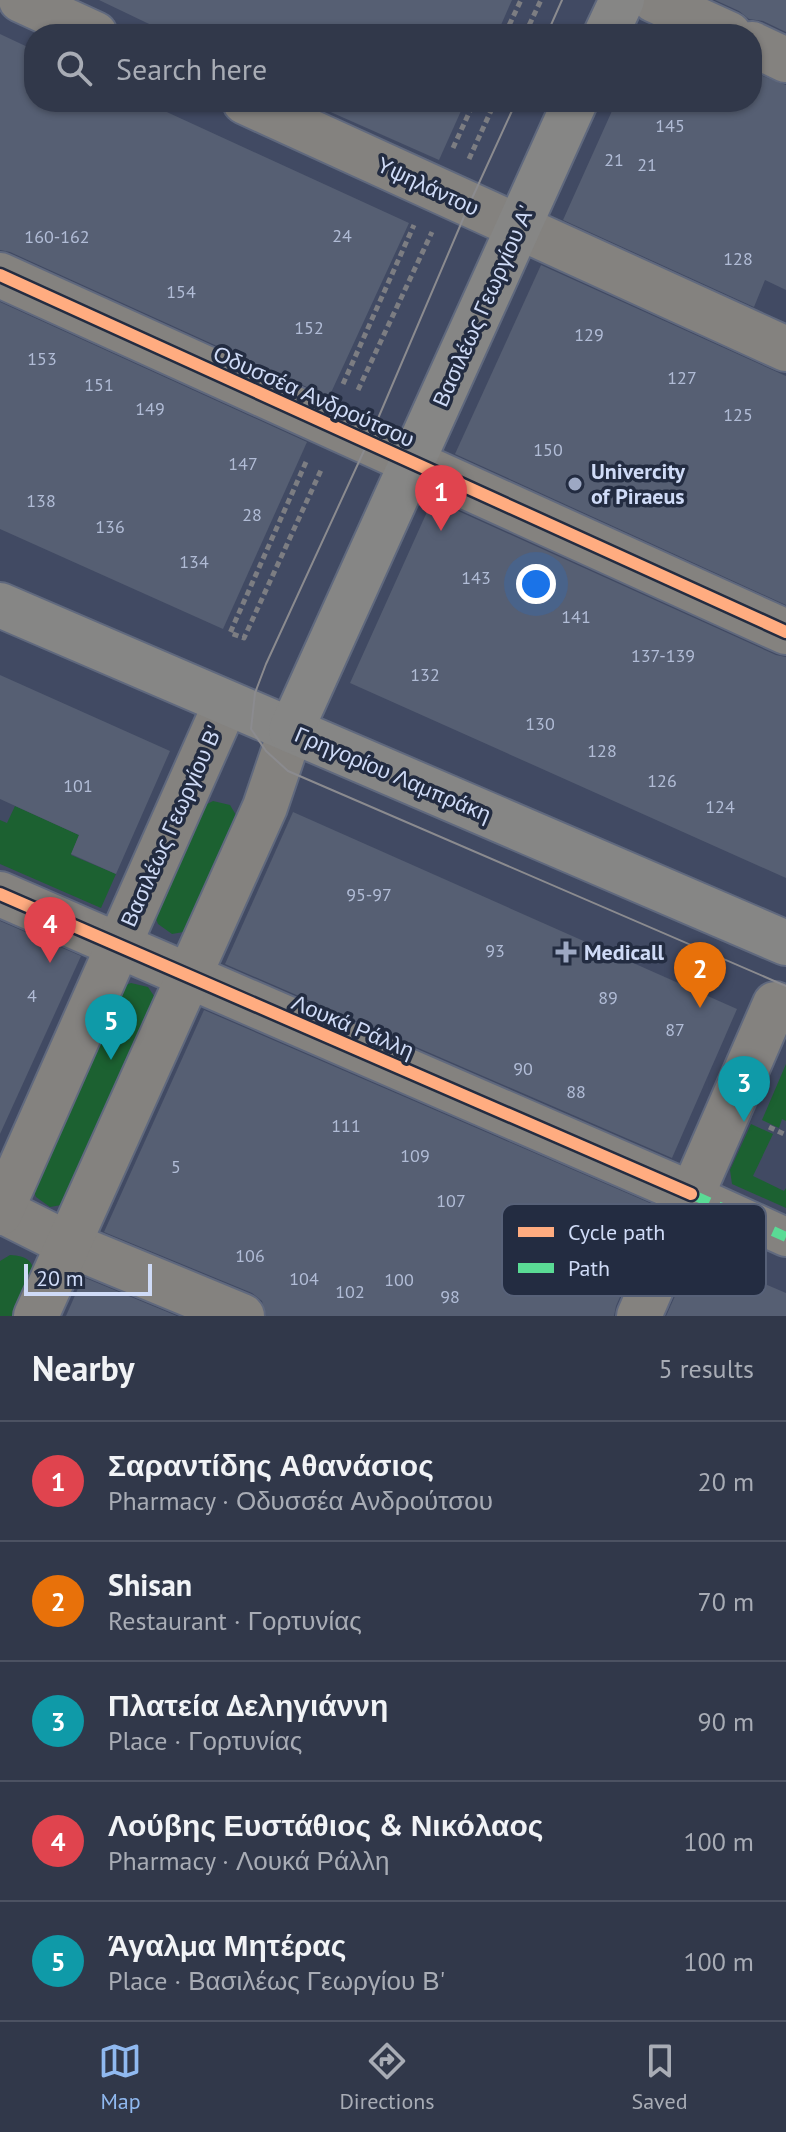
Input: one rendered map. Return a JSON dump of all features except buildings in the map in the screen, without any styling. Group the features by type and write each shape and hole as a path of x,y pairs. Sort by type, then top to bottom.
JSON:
{"main road":[{"path":"611,24 622,0"},
{"name":"Βασιλέως Γεωργίου Α'","path":"291,730 571,112"},
{"name":"Γρηγορίου Λαμπράκη","path":"0,605 786,943"}],"street":[{"path":"21,0 73,24"},
{"path":"654,0 707,24"},
{"path":"762,49 786,60"},
{"name":"Υψηλάντου","path":"267,112 786,349"},
{"name":"Οδυσσέα Ανδρούτσου","path":"0,275 786,632"},
{"name":"Βασιλέως Γεωργίου Β'","path":"0,1211 226,703"},
{"path":"36,1316 265,807 291,730"},
{"name":"Λουκά Ράλλη","path":"0,894 713,1204"},
{"path":"687,1204 775,1004"},
{"path":"0,1211 68,1244 242,1316"},
{"name":"Λουκά Ράλλη","path":"766,1228 786,1237"},
{"path":"639,1316 648,1296"}],"path":[{"path":"510,24 521,0"},
{"path":"530,24 541,0"},
{"path":"451,153 469,112"},
{"path":"466,165 490,112"},
{"path":"342,384 414,226"},
{"path":"352,404 430,235"},
{"path":"310,455 230,633 244,638 323,464"},
{"path":"777,1131 786,1135"}],"green space":[{"path":"213,801 230,805 239,820 189,931 172,934 158,924 155,916 205,805"},
{"path":"15,806 79,835 71,855 116,874 101,908 0,864 0,820 7,823"},
{"path":"131,983 148,987 158,1002 67,1204 50,1207 36,1197 33,1188 123,986"},
{"path":"786,1064 786,1121 782,1119 779,1128 762,1120"},
{"path":"751,1124 773,1134 753,1176 784,1191 786,1188 786,1208 732,1184 730,1170"},
{"path":"10,1255 23,1257 30,1262 33,1278 20,1316 0,1316 0,1261"}],"tram line":[{"path":"551,24 562,0"},
{"path":"511,112 368,442 266,664 255,693 251,729 266,751 288,771 786,986"}],"marked path":[{"path":"691,1194 713,1204"},
{"path":"766,1228 786,1237"}],"cycle path":[{"path":"0,275 786,632"},
{"path":"0,894 691,1194"}],"place":[{"name":"Univercity of Piraeus","path":"575,484"},
{"name":"Σαραντίδης Αθανάσιος","path":"441,531"},
{"name":"Medicall","path":"566,952"},
{"name":"Λούβης Ευστάθιος & Νικόλαος","path":"50,963"},
{"name":"Shisan","path":"700,1008"},
{"name":"Άγαλμα Μητέρας","path":"111,1060"},
{"name":"Πλατεία Δεληγιάννη","path":"744,1122"}]}
